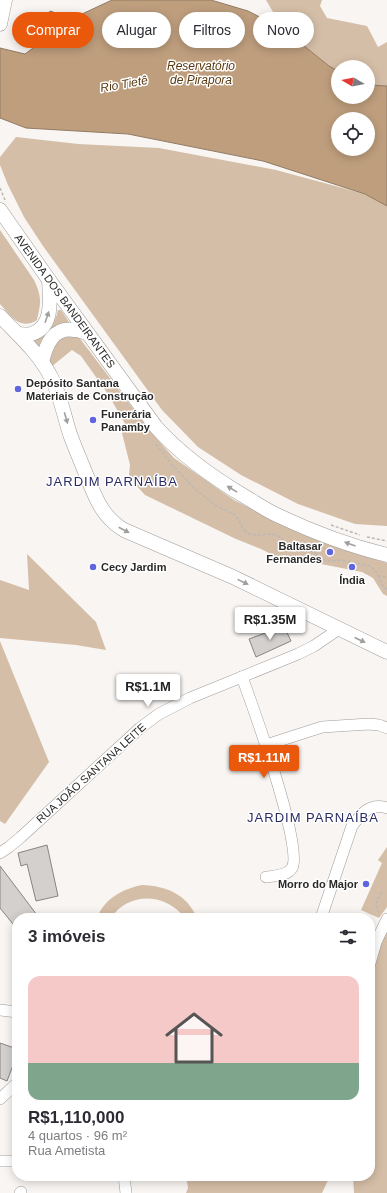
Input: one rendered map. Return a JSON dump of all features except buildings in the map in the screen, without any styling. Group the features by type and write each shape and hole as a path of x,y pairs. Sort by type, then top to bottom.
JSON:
{"main road":[{"path":"0,24 5,0"},
{"name":"AVENIDA DOS BANDEIRANTES","path":"4,207 49,280 87,333 156,427 188,459 213,478 277,516 360,548 387,555"},
{"path":"18,334 30,334 36,332 47,321 50,305 49,280"},
{"path":"0,316 42,362 51,378 61,401 71,436 92,491 99,506 115,525 233,577 387,652"},
{"path":"42,362 46,346 54,335 66,330 74,329 87,333"}],"street":[{"name":"RUA JOÃO SANTANA LEITE","path":"0,853 9,848 140,728 159,714 190,698 298,654 314,646 339,629"},
{"path":"242,677 266,745 287,819 294,854 294,862 289,872 266,877"},
{"path":"266,745 322,727 369,724 387,728"},
{"path":"323,913 352,826 359,816 367,809 375,806 383,806 387,808"},
{"path":"375,946 387,919"},
{"path":"0,1010 12,1011"},
{"path":"0,1099 12,1088"},
{"path":"0,1161 12,1161"},
{"path":"125,1181 126,1193"}],"path":[{"path":"0,188 4,207"},
{"path":"326,523 366,537 387,541"},
{"path":"378,576 387,577"},
{"path":"376,903 383,890"}],"shaded area":[{"path":"266,0 322,0 320,6 327,18 367,26 378,47 387,42 387,86 375,85 375,60 331,60 331,67 307,48 314,48 314,12 273,12"},
{"path":"16,137 78,144 159,148 276,170 365,194 387,206 387,526 355,524 298,504 241,475 198,447 162,410 43,246 24,217 0,165 0,157"},
{"path":"0,230 34,280 40,295 37,320 31,323 26,324 16,321 0,304"},
{"path":"58,310 61,310 69,322 40,348 33,340 42,335 52,325 57,316"},
{"path":"62,336 78,336 150,431 174,458 234,500 281,524 358,554 387,563 387,596 383,594 373,578 362,572 321,564 283,560 145,495 133,482 129,475 130,465 122,433 128,429 108,394 81,356 72,350 51,367 49,363 50,354"},
{"path":"27,554 96,622 106,650 76,645 0,638 0,580 29,590"},
{"path":"0,641 49,762 5,824 0,821"},
{"path":"387,847 387,907 379,918 375,916 375,913 368,913 361,910 382,863 378,860"},
{"path":"142,885 159,887 175,893 188,903 194,913 180,913 168,904 148,898 127,903 115,913 99,913 109,900 121,892"},
{"path":"387,928 387,1193 354,1193 353,1181 375,1181 375,956"},
{"path":"187,1181 328,1181 322,1193 186,1193 188,1188"}],"water":[{"name":"Reservatório de Pirapora","path":"112,0 211,0 248,11 253,14 253,48 307,48 331,67 331,104 375,104 375,85 387,86 387,206 365,194 263,161 128,134 26,128 0,118 0,48 25,54 33,48 94,48 94,12 86,12"}],"place":[{"name":"Depósito Santana Materiais de Construção","path":"18,389"},
{"name":"Funerária Panamby","path":"93,420"},
{"name":"Baltasar Fernandes","path":"330,552"},
{"name":"Cecy Jardim","path":"93,567"},
{"name":"Índia","path":"352,567"},
{"name":"Morro do Major","path":"366,884"}],"district":[{"name":"JARDIM PARNAÍBA","path":"112,481"},
{"name":"JARDIM PARNAÍBA","path":"313,817"}],"water label":[{"name":"Rio Tietê","path":"124,84"}]}
